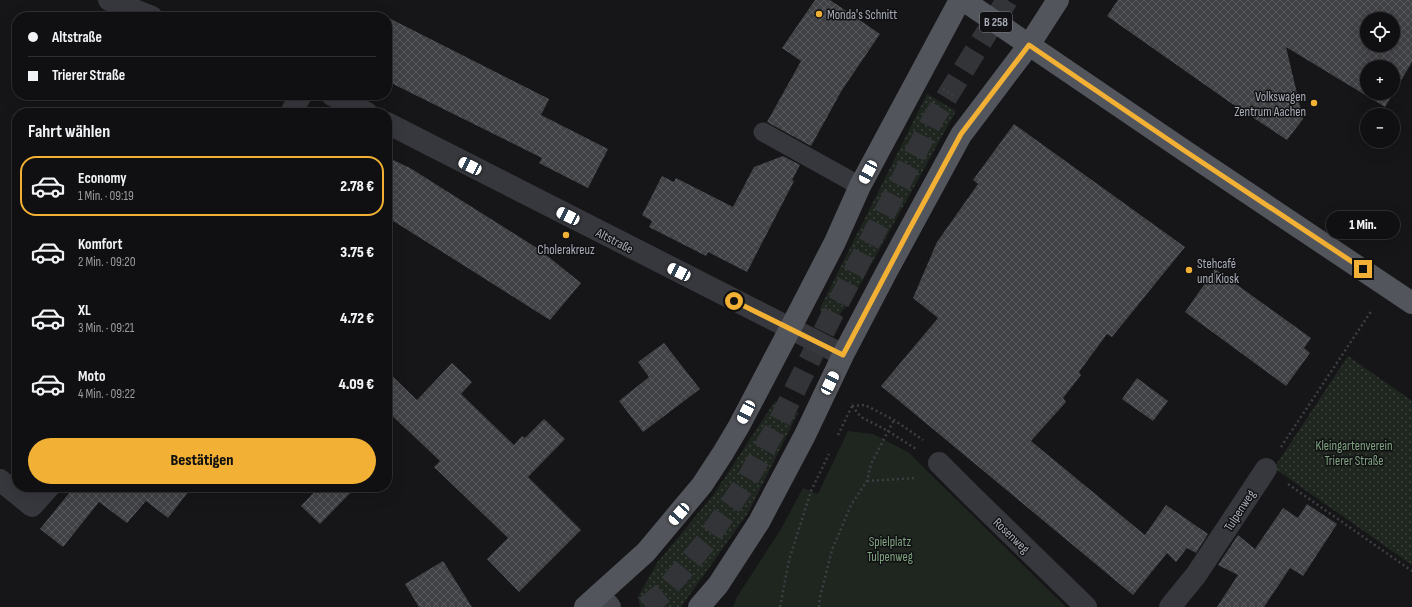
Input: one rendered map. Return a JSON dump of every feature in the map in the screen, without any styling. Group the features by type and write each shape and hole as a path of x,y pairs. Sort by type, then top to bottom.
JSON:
{"main road":[{"path":"598,603 646,552 702,485 740,426 835,242 860,186 960,0"},
{"name":"B 258","path":"963,0 1412,303"},
{"path":"699,607 718,585 759,522 805,435 843,355 923,202 961,134 1029,45 1058,0"}],"street":[{"path":"110,0 140,12"},
{"path":"342,100 357,108"},
{"name":"Altstraße","path":"392,126 843,355"},
{"name":"Rosenweg","path":"945,469 1086,607"},
{"name":"Tulpenweg","path":"1170,607 1196,574 1266,469"},
{"path":"0,480 12,490"},
{"path":"15,492 32,506 45,492"}],"lane":[{"path":"763,132 860,186"}],"path":[{"path":"919,74 978,112"},
{"path":"1388,286 1266,469 1412,571"},
{"path":"851,399 852,406 861,417 888,431 945,469"},
{"path":"852,406 865,405 894,420 918,436 935,450 945,469"},
{"path":"835,442 852,406"},
{"path":"819,607 820,597 832,550 851,505 867,481 871,464 894,420"},
{"path":"780,607 789,560 811,491 832,449"},
{"path":"867,481 945,469"}],"green space":[{"path":"927,94 956,111 851,301 835,320 822,318 820,308"},
{"name":"Kleingartenverein Trierer Straße","path":"1348,356 1412,401 1412,565 1274,468"},
{"path":"775,401 798,413 748,513 681,607 640,607 638,597 657,563 714,494"},
{"name":"Spielplatz Tulpenweg","path":"848,431 873,434 908,452 1066,607 733,607 737,597 781,529 803,488 818,494"}],"building":[{"path":"815,0 830,0 880,34 842,90 811,146 767,122 801,61 782,48"},
{"name":"Volkswagen Zentrum Aachen","path":"1118,0 1412,0 1412,62 1400,82 1400,60 1360,60 1360,92 1286,47 1303,119 1287,140 1228,101 1107,16"},
{"path":"392,20 549,99 541,115 608,149 588,188 539,163 542,158 392,83"},
{"name":"Volkswagen Zentrum Aachen","path":"1373,100 1389,100 1385,107"},
{"path":"1014,124 1185,247 1112,337 1107,334 1079,372 1081,375 1063,398 1066,402 1031,441 1145,535 1166,505 1208,534 1196,553 1187,548 1176,562 1167,553 1133,595 881,386 938,318 913,298 937,242 978,184 973,180"},
{"path":"783,156 800,165 792,180 794,181 747,272 708,252 706,256 649,227 652,221 642,215 662,176 674,182 676,178 733,207 754,167"},
{"path":"392,159 410,168 540,250 581,283 550,320 392,220"},
{"path":"1215,269 1311,338 1304,348 1310,353 1286,386 1185,312"},
{"path":"664,343 700,389 643,432 619,401 649,377 638,362"},
{"path":"452,363 472,382 461,394 514,445 522,436 525,438 544,419 565,439 528,477 581,530 519,592 487,559 508,538 434,467 440,461 392,416 392,376 417,400"},
{"path":"1137,378 1168,401 1153,421 1122,399"},
{"path":"70,492 188,492 168,518 146,501 127,523 99,502 63,547 40,529"},
{"path":"314,492 351,492 320,524 301,506"},
{"path":"1307,504 1337,524 1303,576 1290,568 1264,607 1217,607 1238,575 1218,565 1238,535 1255,549 1283,508 1298,518"},
{"path":"443,561 472,607 419,607 405,584"}],"tunnel":[{"path":"646,607 663,593 706,542 747,480 778,424 836,307 933,119 1007,0"}],"place":[{"name":"Monda's Schnitt","path":"819,14"},
{"name":"Volkswagen Zentrum Aachen","path":"1314,103"},
{"name":"Cholerakreuz","path":"566,235"},
{"name":"Stehcafé und Kiosk","path":"1189,270"}],"route":[{"path":"734,301 843,355 923,202 961,134 1029,45 1363,269"}]}
